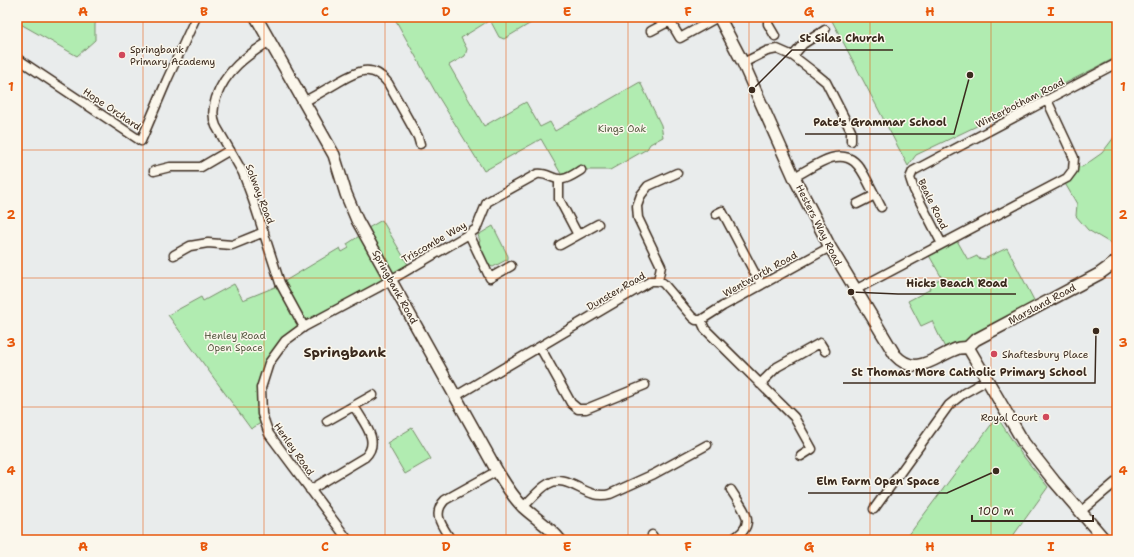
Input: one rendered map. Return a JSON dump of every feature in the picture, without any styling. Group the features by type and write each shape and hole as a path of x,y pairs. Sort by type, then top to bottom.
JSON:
{"street":[{"name":"Hope Orchard","path":"18,59 141,141 166,80 196,17"},
{"name":"Springbank Road","path":"256,17 334,155 346,194 357,220 497,471 510,493 523,507 560,540"},
{"path":"651,32 670,20 680,38 718,17"},
{"name":"Hesters Way Road","path":"718,17 743,62 794,177 830,247 895,355 904,362 913,365 922,365 959,348 968,347"},
{"path":"768,17 768,24 775,36"},
{"path":"792,56 803,44 825,30"},
{"name":"Solway Road","path":"270,41 250,54 233,69 224,82 217,97 213,113 214,122 243,173 280,283 304,327"},
{"path":"743,62 777,49 792,56 826,82 851,131 851,141"},
{"name":"Winterbotham Road","path":"911,173 917,168 1117,64"},
{"path":"305,102 356,72 361,70 373,71 381,76 388,84 418,137 420,144"},
{"path":"855,290 1070,176 1074,164 1074,155 1047,100"},
{"path":"154,171 170,167 201,167 230,150"},
{"path":"794,177 828,159 847,157 860,167 881,207"},
{"path":"578,235 559,199 560,179 564,179 581,170"},
{"name":"Triscombe Way","path":"391,279 476,229 487,202 537,174 543,173 560,179"},
{"path":"658,281 661,266 638,218 637,206 641,195 648,186 677,173"},
{"name":"Beale Road","path":"911,173 910,180 914,190 942,244"},
{"path":"857,204 874,195"},
{"path":"716,214 722,211 761,285"},
{"path":"560,245 598,224"},
{"path":"174,255 190,246 208,243 232,245 264,232"},
{"path":"469,234 490,278 511,266"},
{"name":"Wentworth Road","path":"701,320 830,247"},
{"name":"Marsland Road","path":"968,347 975,340 1099,274 1117,261"},
{"name":"Henley Road","path":"348,540 269,434 264,421 261,401 263,379 269,363 284,341 304,327 391,279"},
{"name":"Dunster Road","path":"456,396 648,282 658,281 663,283 692,317 696,320 701,320 705,329 794,417 812,449 801,456"},
{"path":"760,384 777,367 820,343 825,351"},
{"path":"540,347 571,403 578,409 586,409 645,385"},
{"path":"968,347 1024,443 1080,512 1105,540"},
{"path":"874,509 949,405 964,393 987,380"},
{"path":"326,421 372,395"},
{"path":"310,490 365,456 371,450 372,438 354,406"},
{"path":"523,507 545,486 552,482 566,481 590,494 605,495 654,474 707,445"},
{"path":"451,540 438,518 438,510 444,500 497,471"},
{"path":"1080,512 1117,480"},
{"path":"731,490 748,517 744,530 741,534 731,540"}],"green space":[{"path":"17,17 99,17 95,24 95,40 77,56 17,22"},
{"name":"Kings Oak","path":"396,17 541,17 504,39 499,37 490,20 461,38 467,49 465,56 449,65 484,126 526,102 540,127 550,122 555,131 640,82 661,125 663,137 650,144 647,149 610,170 581,170 564,179 541,139 484,171 436,93 395,19"},
{"path":"830,17 1117,17 1117,57 1044,94 916,155 908,166"},
{"path":"1115,136 1117,137 1117,247 1088,230 1076,216 1077,204 1063,180 1074,165 1082,167 1102,153"},
{"name":"Henley Road Open Space","path":"382,220 410,268 297,331 266,371 264,421 251,429 168,315 201,297 203,301 234,284 243,300 275,287 340,248 342,252 349,248 347,244 364,233 363,231"},
{"path":"493,226 508,256 508,259 493,267 488,265 479,243 480,241 478,235"},
{"path":"955,237 968,260 977,256 978,258 984,259 1007,248 1037,306 948,354 932,321 921,326 908,301 929,290 932,283 942,278 927,252"},
{"path":"997,417 1020,452 1048,487 1010,540 905,540"},
{"path":"412,428 431,459 405,474 387,443"}],"place":[{"name":"Springbank Primary Academy","path":"122,55"},
{"name":"Pate's Grammar School","path":"970,75"},
{"name":"St Silas Church","path":"752,90"},
{"name":"Hicks Beach Road","path":"851,292"},
{"name":"St Thomas More Catholic Primary School","path":"1096,331"},
{"name":"Shaftesbury Place","path":"994,354"},
{"name":"Royal Court","path":"1046,417"},
{"name":"Elm Farm Open Space","path":"996,471"}],"district":[{"name":"Springbank","path":"345,352"}]}
